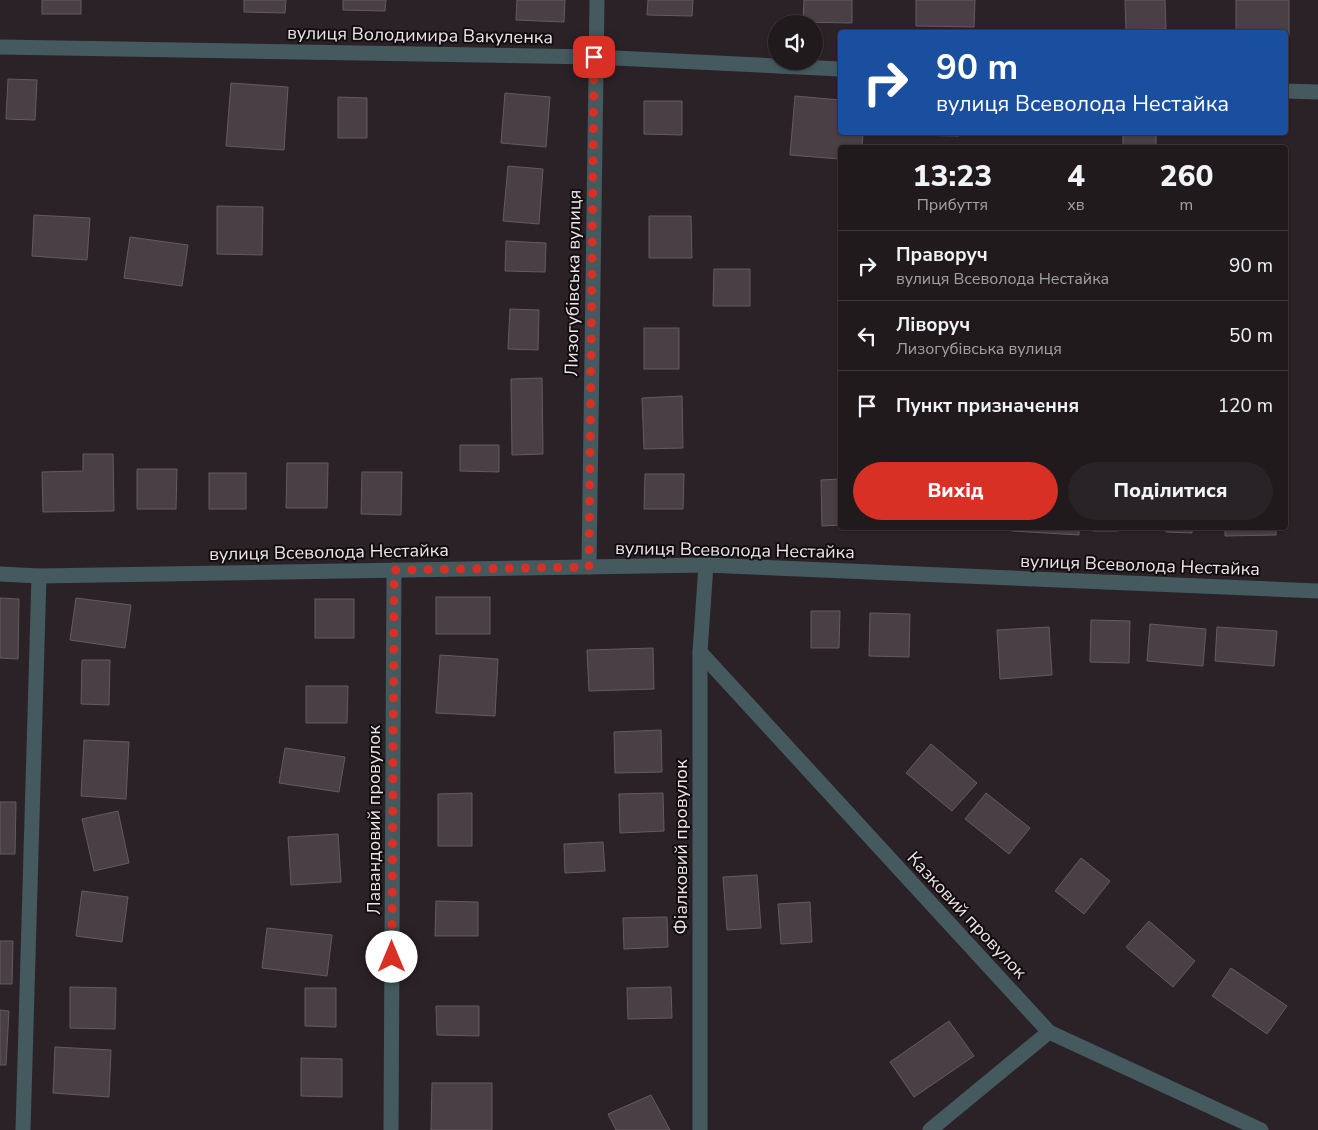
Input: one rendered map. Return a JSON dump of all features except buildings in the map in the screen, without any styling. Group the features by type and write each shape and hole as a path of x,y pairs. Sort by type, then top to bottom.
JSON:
{"street":[{"name":"Лизогубівська вулиця","path":"589,567 594,57 597,0"},
{"name":"вулиця Володимира Вакуленка","path":"0,47 594,57 838,69"},
{"path":"1288,91 1318,92"},
{"name":"вулиця Всеволода Нестайка","path":"0,574 39,576 706,565 1318,591"},
{"name":"Фіалковий провулок","path":"700,1130 700,652 706,565"},
{"name":"Лавандовий провулок","path":"391,1130 394,570"},
{"path":"22,1130 39,576"},
{"name":"Казковий провулок","path":"700,652 1048,1032 1261,1130"},
{"path":"930,1130 1048,1032"}],"route":[{"path":"392,957 394,570 589,567 594,57"}]}
